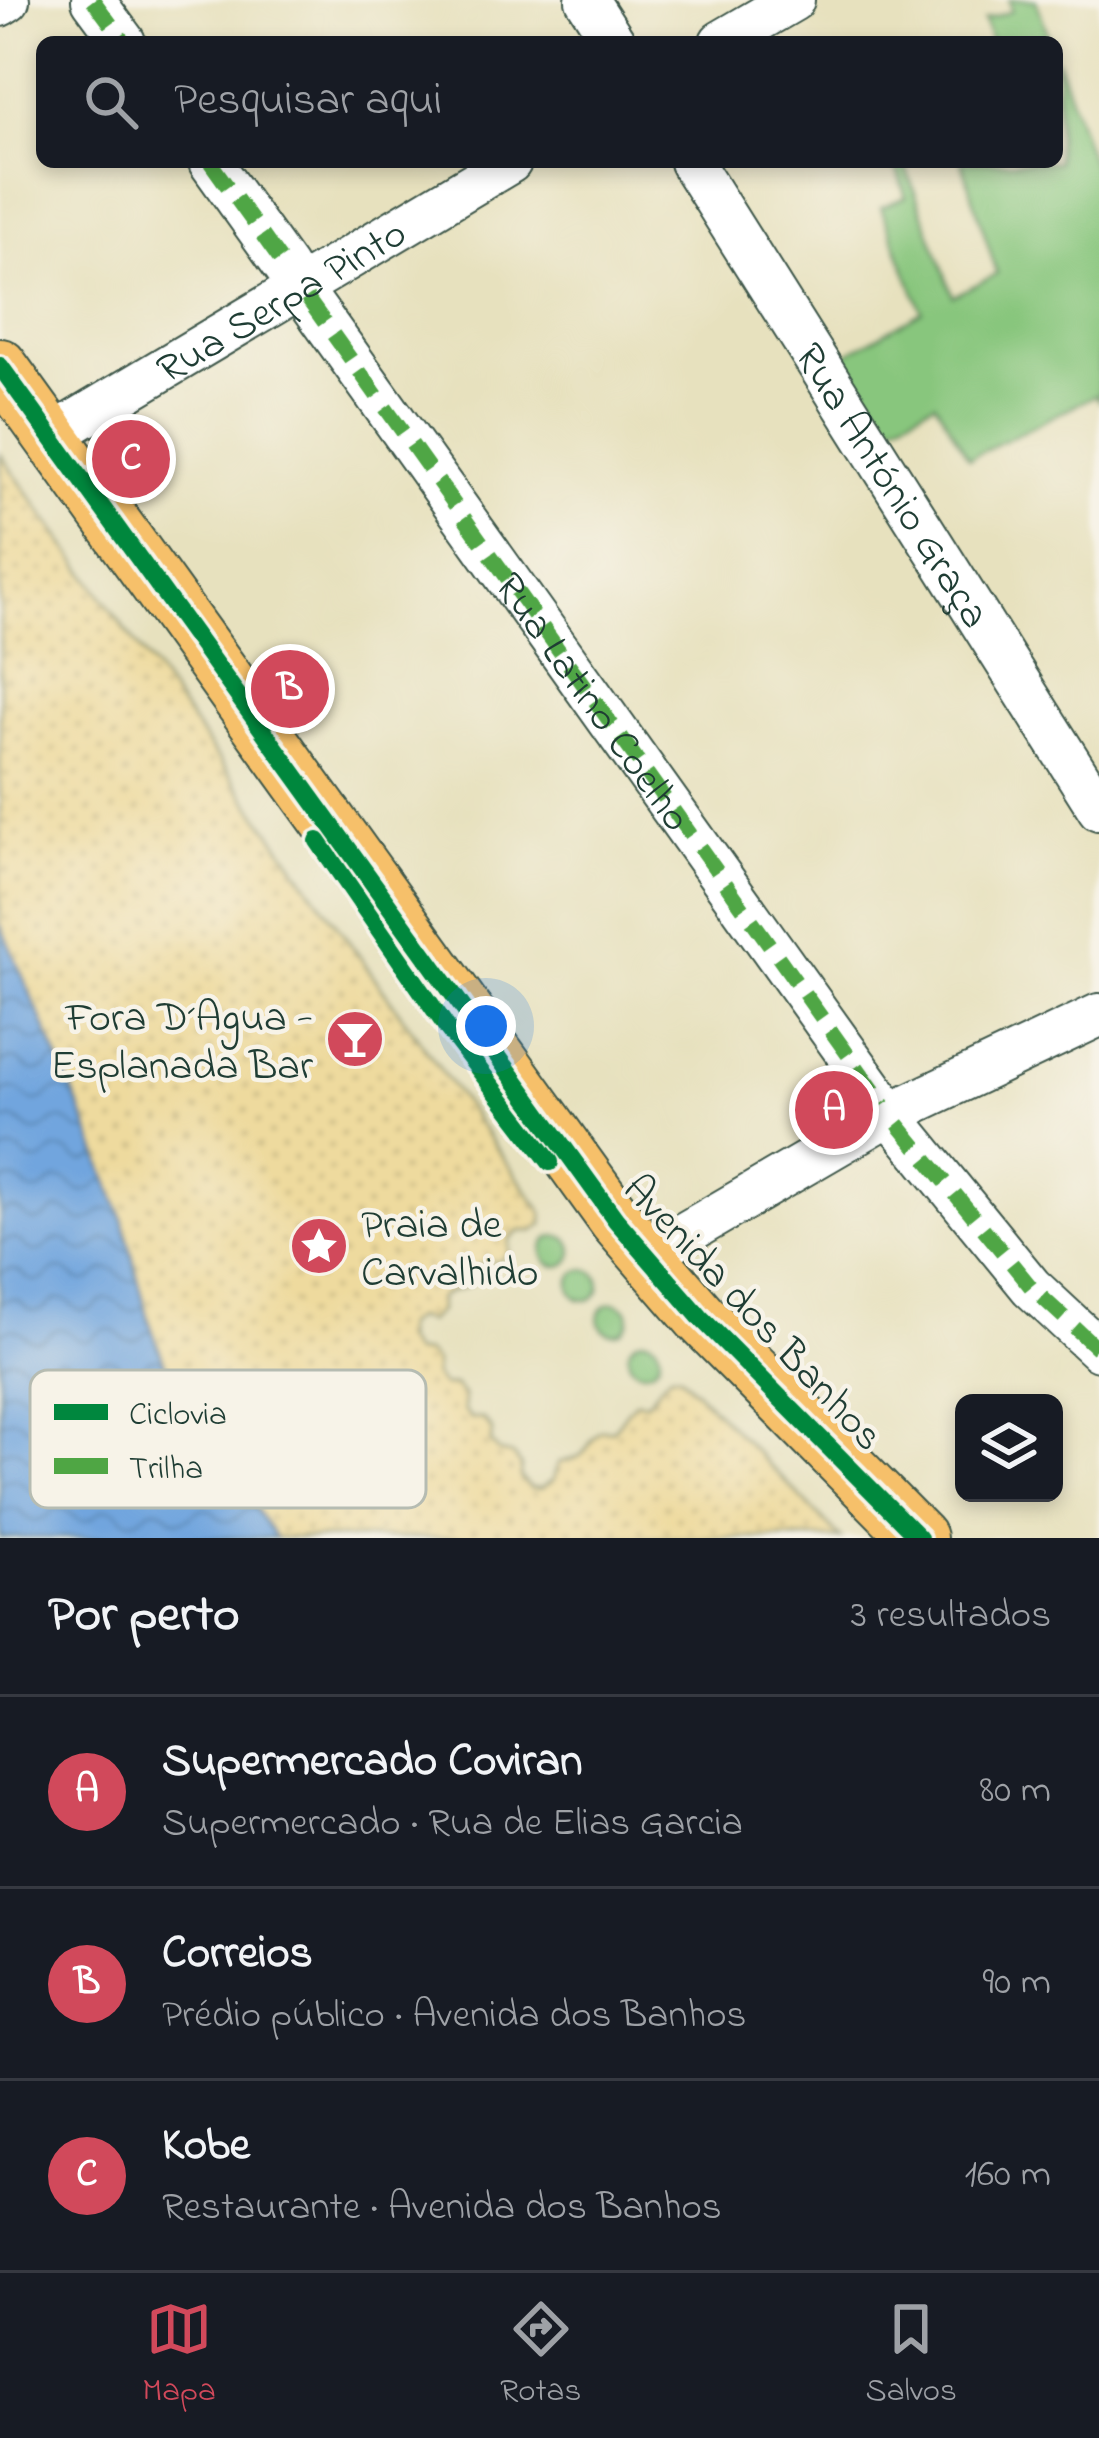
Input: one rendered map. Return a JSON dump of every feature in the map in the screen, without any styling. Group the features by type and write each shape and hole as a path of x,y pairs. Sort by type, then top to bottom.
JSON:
{"main road":[{"name":"Avenida dos Banhos","path":"0,366 589,1182 700,1317 919,1538"}],"street":[{"path":"0,5 8,0"},
{"path":"93,0 120,36"},
{"path":"587,0 610,36"},
{"path":"731,36 793,0"},
{"name":"Rua Latino Coelho","path":"213,168 891,1114 1031,1287 1099,1350"},
{"name":"Rua Serpa Pinto","path":"51,436 500,168"},
{"name":"Rua António Graça","path":"695,168 1099,809"},
{"path":"648,1255 890,1114 1099,1016"}],"green space":[{"path":"1009,0 1036,0 1049,36 989,36 984,20 1012,11"},
{"path":"1063,77 1099,183 1099,400 1096,395 969,458 935,402 883,430 836,360 922,311 881,207 906,197 896,168 906,168 953,296 997,274 964,168 1063,168"},
{"path":"558,1236 573,1251 558,1266 543,1251"},
{"path":"585,1270 600,1285 585,1300 570,1285"},
{"path":"614,1303 625,1307 629,1318 625,1329 614,1333 603,1329 599,1318 603,1307"},
{"path":"644,1339 655,1344 660,1355 655,1366 644,1371 633,1366 628,1355 633,1344"}],"sand":[{"path":"0,454 543,1213 543,1224 509,1240 509,1253 498,1262 486,1260 474,1269 475,1281 439,1298 439,1311 428,1321 415,1318 404,1326 404,1341 413,1353 427,1353 435,1363 434,1376 443,1386 454,1385 464,1397 463,1410 471,1419 483,1419 492,1430 491,1443 499,1452 513,1455 521,1465 520,1477 530,1488 541,1488 553,1480 558,1463 581,1455 597,1433 612,1430 636,1401 646,1402 670,1374 679,1374 841,1538 275,1538 255,1508 426,1508 426,1370 167,1370 149,1321 123,1220 0,924"}],"water":[{"path":"0,924 123,1220 167,1370 30,1370 30,1508 255,1508 275,1538 0,1538"}],"marked path":[{"path":"93,0 120,36"},
{"path":"214,168 286,268"},
{"path":"307,298 884,1105"},
{"path":"898,1124 1031,1287 1099,1350"}],"cycle path":[{"path":"0,366 616,1220 700,1317 919,1538"},
{"path":"318,841 448,1029 550,1162"}],"place":[{"name":"Kobe","path":"131,459"},
{"name":"Correios","path":"290,689"},
{"name":"Fora D´Agua - Esplanada Bar","path":"355,1039"},
{"name":"Supermercado Coviran","path":"834,1110"},
{"name":"Praia de Carvalhido","path":"319,1246"}]}
